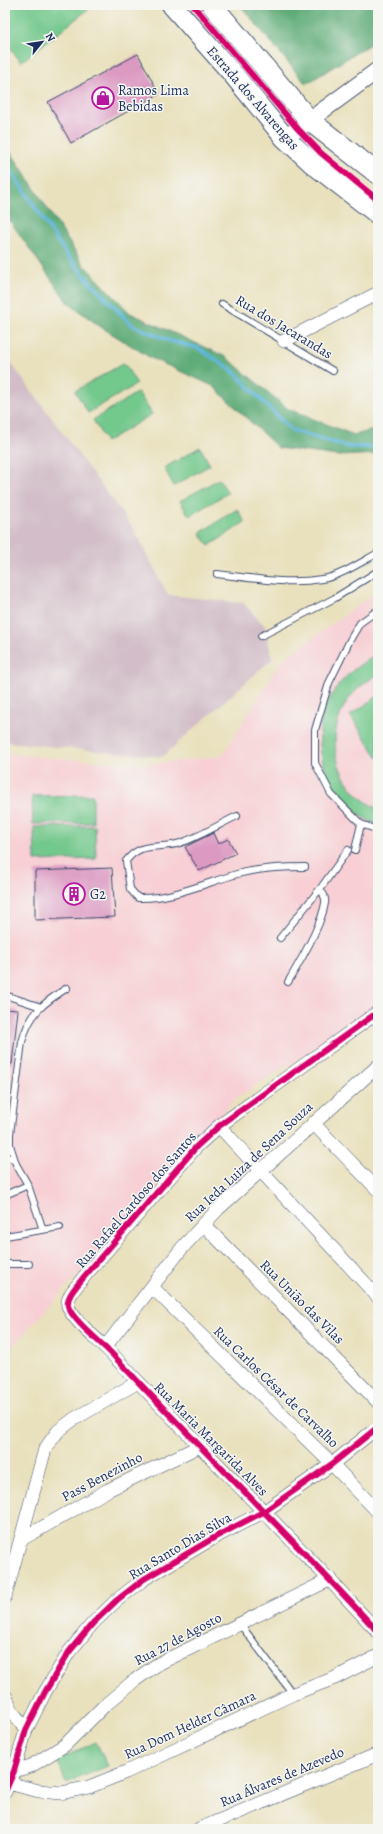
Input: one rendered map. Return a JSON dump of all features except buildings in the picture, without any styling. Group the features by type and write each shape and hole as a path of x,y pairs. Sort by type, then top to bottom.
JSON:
{"main road":[{"name":"Estrada dos Alvarengas","path":"172,5 232,73 285,138 311,162 378,214"},
{"name":"Estrada dos Alvarengas","path":"212,5 310,121 378,174"}],"street":[{"path":"285,138 378,70"},
{"path":"284,341 378,293"},
{"name":"Rua Rafael Cardoso dos Santos","path":"74,1317 68,1306 68,1301 73,1291 197,1146 219,1126 378,1012"},
{"name":"Rua Ieda Luiza de Sena Souza","path":"105,1347 152,1286 203,1224 260,1170 313,1123 376,1073"},
{"path":"313,1123 378,1190"},
{"path":"219,1126 378,1297"},
{"name":"Rua União das Vilas","path":"203,1224 378,1402"},
{"name":"Rua Carlos César de Carvalho","path":"152,1286 332,1464 378,1512"},
{"name":"Rua Maria Margarida Alves","path":"74,1317 331,1579 378,1632"},
{"path":"5,1597 22,1540 45,1449 58,1431 74,1419 138,1382"},
{"name":"Rua Santo Dias Silva","path":"9,1782 26,1730 45,1692 69,1652 93,1623 117,1600 144,1579 171,1562 265,1511 332,1464 378,1427"},
{"name":"Pass Benezinho","path":"22,1540 108,1490 200,1446"},
{"name":"Rua 27 de Agosto","path":"9,1782 65,1744 104,1706 135,1680 158,1664 331,1579"},
{"name":"Rua Dom Helder Câmara","path":"9,1782 39,1791 61,1793 89,1786 126,1772 293,1694 335,1678 378,1656"},
{"path":"5,1695 12,1711 26,1730"},
{"name":"Rua Álvares de Azevedo","path":"199,1829 222,1825 378,1754"}],"lane":[{"name":"Rua dos Jacarandas","path":"222,304 333,371"},
{"path":"217,574 284,582 324,579 357,565 378,553"},
{"path":"261,636 335,598 378,571"},
{"path":"378,610 360,623 350,640 330,683 315,730 315,763 331,794 361,824 378,830"},
{"path":"237,816 182,843 169,846 153,846 132,853 126,861 130,889 138,898 154,899 239,874 275,867 305,867"},
{"path":"355,850 361,824"},
{"path":"280,938 320,889 348,850"},
{"path":"288,982 302,959 323,910 325,897 320,889"},
{"path":"43,1230 28,1185 14,1159 7,1133 25,1029 41,1006 67,988"},
{"path":"5,995 41,1006"},
{"path":"5,1157 14,1159"},
{"path":"5,1195 28,1185"},
{"path":"5,1236 60,1227"},
{"path":"5,1264 29,1264"},
{"path":"240,1624 293,1694"}],"shaded area":[{"path":"5,355 133,528 168,595 243,603 265,626 272,659 162,757 5,742"},
{"path":"378,591 378,1008 237,1097 6,1354 5,754 143,765 222,756 282,660"}],"green space":[{"path":"5,5 94,5 21,62 5,41"},
{"path":"240,5 378,5 378,39 306,84"},
{"path":"5,143 84,265 130,313 226,357 288,409 354,435 378,429 378,454 338,456 278,448 213,386 151,358 101,327 68,303 5,214"},
{"path":"124,363 137,384 88,413 75,391"},
{"path":"138,392 152,414 106,442 93,420"},
{"path":"200,447 210,465 174,486 164,468"},
{"path":"219,479 228,493 189,516 180,501"},
{"path":"237,509 245,522 209,546 200,533"},
{"path":"378,652 378,674 355,692 348,700 340,715 336,731 335,746 338,762 352,789 364,800 378,809 378,825 361,816 346,803 334,788 326,771 321,753 320,734 323,715 335,689 352,671"},
{"path":"378,696 378,758 350,715"},
{"path":"93,795 93,823 33,824 32,796"},
{"path":"95,826 96,859 35,861 34,827"},
{"path":"96,1742 108,1766 66,1783 57,1760"}],"waterway":[{"path":"5,162 67,255 86,278 132,325 170,341 198,348 232,370 291,430 349,447 378,447"}],"cycle path":[{"path":"193,5 298,129 321,153 378,200"},
{"path":"378,1012 219,1126 197,1146 83,1278 69,1298 68,1302 68,1306 75,1318 113,1355 313,1562 378,1632"},
{"path":"5,1792 14,1771 26,1730 45,1692 69,1652 93,1623 117,1600 144,1579 217,1536 265,1511 332,1464 378,1427"}],"place":[{"name":"Ramos Lima Bebidas","path":"103,98"},
{"name":"G2","path":"74,894"}]}
